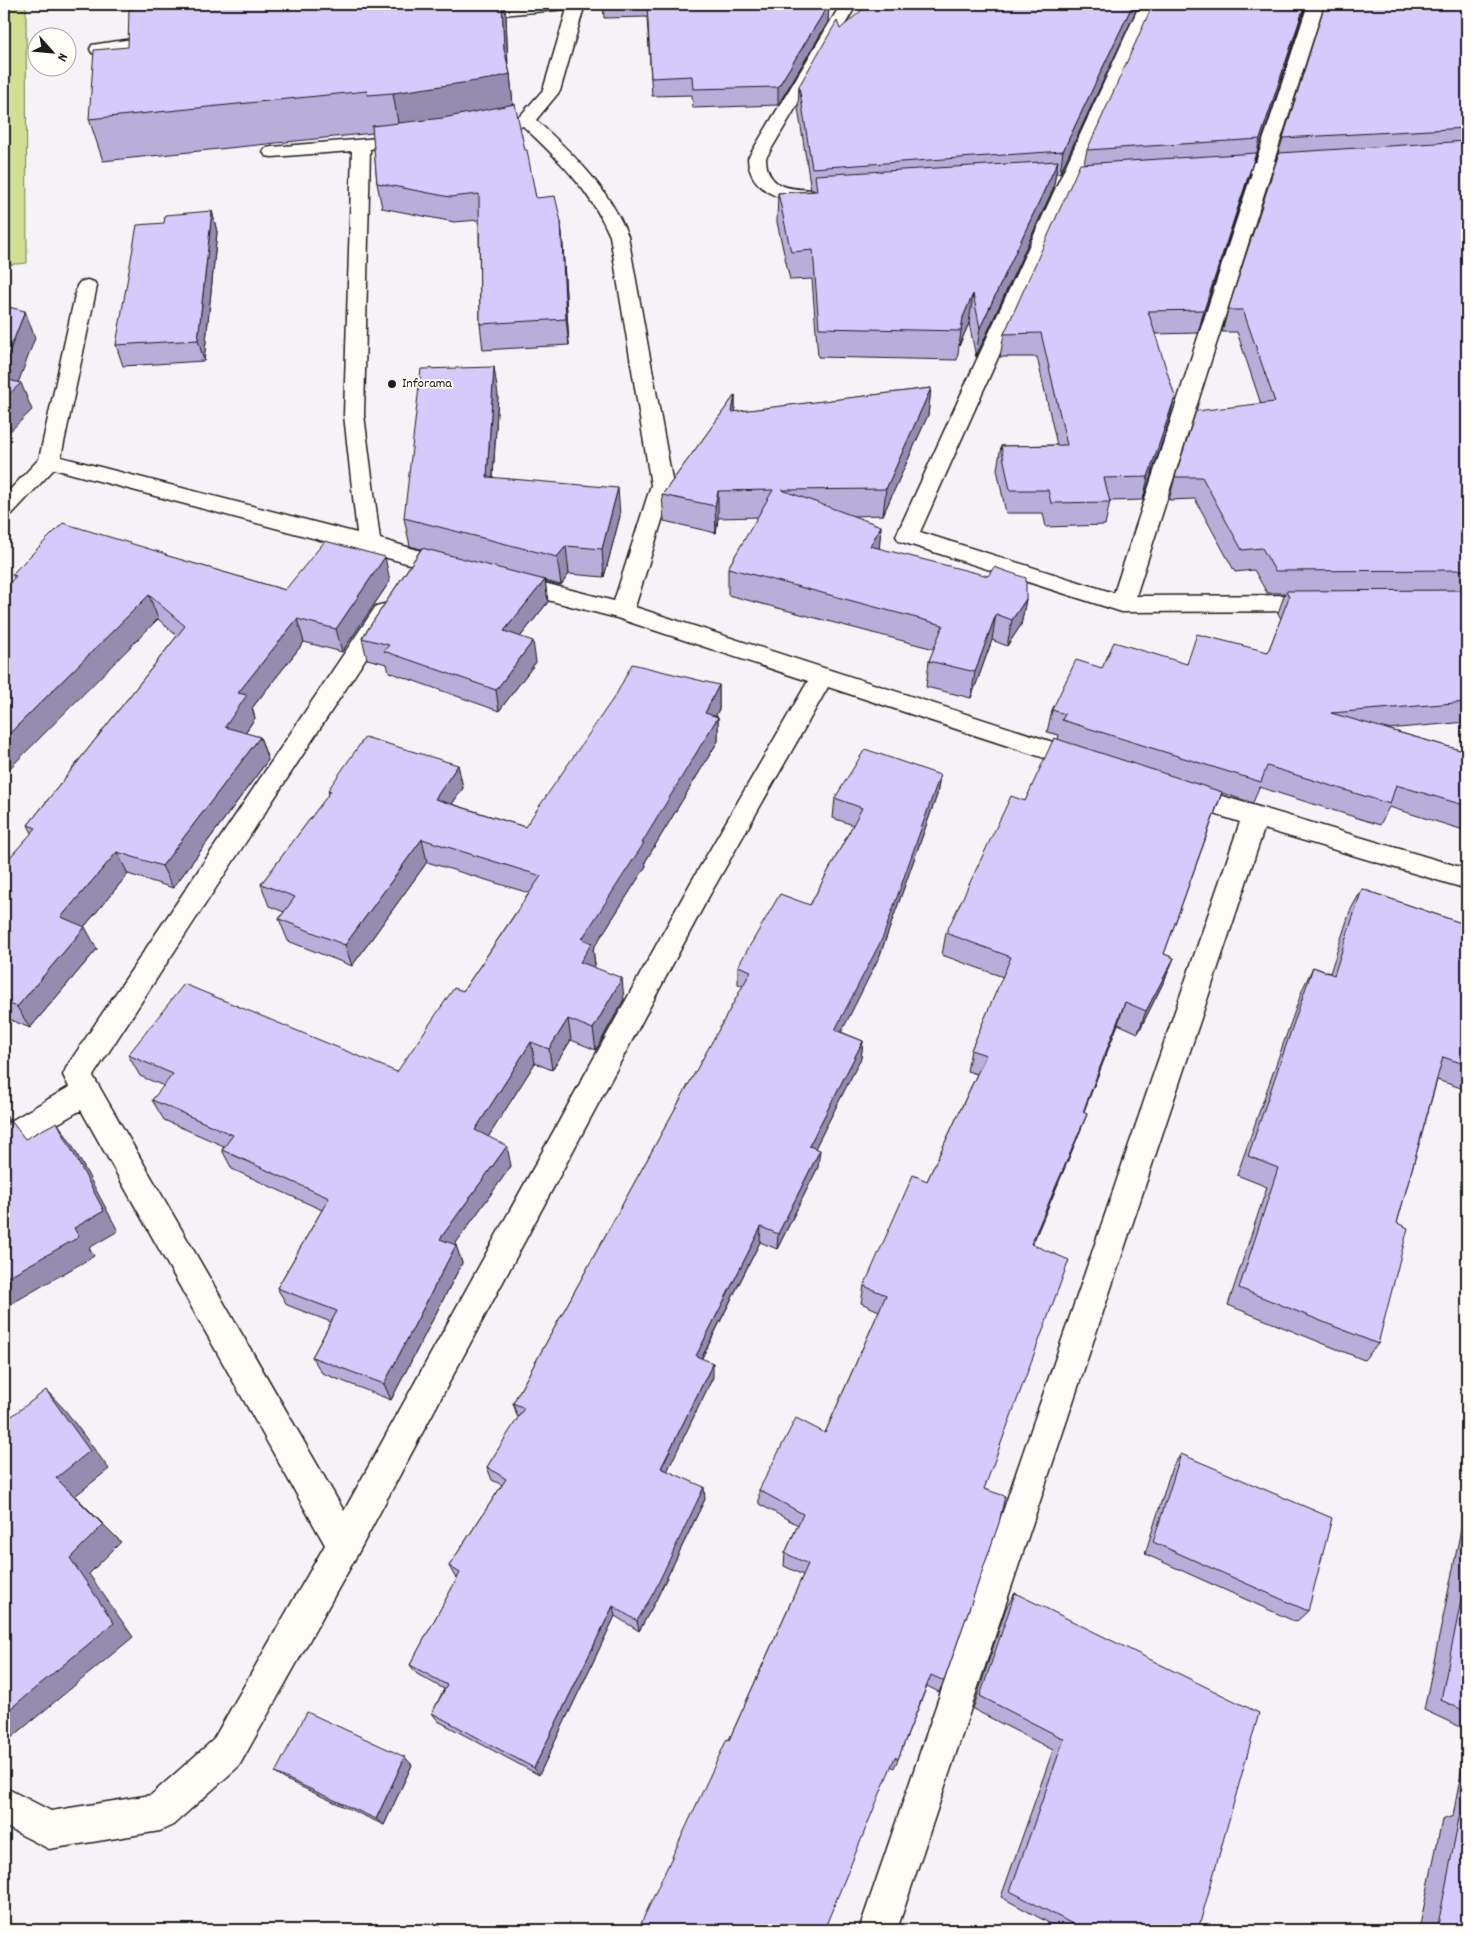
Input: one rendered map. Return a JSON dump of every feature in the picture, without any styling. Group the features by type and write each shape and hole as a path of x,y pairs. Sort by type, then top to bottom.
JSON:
{"street":[{"path":"457,14 576,4 551,91 526,120 495,128"},
{"path":"838,195 808,197 769,186 759,173 757,158 849,4"},
{"path":"1148,4 907,536 1122,604 1339,603"},
{"path":"1122,604 1316,4"},
{"path":"98,49 181,37"},
{"path":"526,120 561,152 582,176 605,205 619,236 662,485 622,610"},
{"path":"272,152 400,142"},
{"path":"362,145 354,415 369,544"},
{"path":"1194,172 1330,163"},
{"path":"4,509 49,461 87,286"},
{"path":"49,461 369,544 408,575 482,575 622,610 1104,769"},
{"path":"344,1545 77,1076 408,575"},
{"path":"4,1806 48,1830 160,1812 226,1753 344,1545 699,892 822,677"},
{"path":"1161,787 1255,817 1467,879"},
{"path":"878,1930 1255,817"},
{"path":"4,1140 86,1092"}],"green space":[{"path":"4,4 26,4 27,263 4,265"}],"building":[{"path":"178,4 502,4 504,49 510,74 490,79 393,93 368,95 367,91 89,119 94,50 128,47 129,9"},
{"path":"647,4 829,4 778,87 693,89 692,76 651,78"},
{"path":"869,4 1133,4 1063,151 812,168 799,86 837,21 840,29"},
{"path":"1153,4 1305,4 1260,139 1087,150"},
{"path":"1325,4 1467,4 1467,128 1283,138"},
{"path":"515,104 525,150 527,150 536,198 555,196 561,222 566,319 480,324 479,194 450,197 377,183 372,126 443,118"},
{"path":"1467,141 1467,570 1275,571 1262,548 1242,550 1202,477 1175,477 1196,411 1275,402 1243,310 1228,310 1279,153"},
{"path":"1256,153 1204,310 1148,311 1175,397 1148,477 1104,478 1110,502 1051,503 1048,490 1010,490 1001,446 1067,445 1041,333 1004,334 1080,164"},
{"path":"1058,161 980,328 973,294 963,317 961,331 819,328 813,250 791,252 778,193 817,191 815,175"},
{"path":"212,211 198,340 116,345 137,225 164,223 165,215"},
{"path":"4,306 25,311 4,365"},
{"path":"494,367 487,477 618,488 602,549 566,546 557,557 404,518 421,369"},
{"path":"4,379 21,383 4,399"},
{"path":"931,388 886,489 782,490 881,526 870,546 988,576 994,567 1026,578 1026,599 1012,620 996,614 975,672 929,661 943,625 728,568 773,490 718,491 715,506 662,495 735,395 732,412"},
{"path":"63,523 285,590 325,541 385,557 336,629 297,619 238,693 247,695 225,727 260,737 162,866 117,852 61,917 85,927 17,1007 4,1002 4,864 36,828 28,825 185,626 149,595 4,739 4,589 16,576 12,574"},
{"path":"422,548 545,580 504,631 533,641 496,690 384,651 389,645 362,638"},
{"path":"1467,590 1467,702 1331,713 1467,752 1467,806 1396,785 1390,804 1267,766 1261,782 1062,720 1065,714 1052,710 1076,660 1102,668 1114,642 1187,664 1197,634 1268,652 1289,597 1286,591"},
{"path":"632,664 719,685 705,713 718,717 642,843 644,843 582,939 592,943 580,962 622,978 593,1029 568,1019 549,1049 531,1042 475,1130 507,1146 440,1239 456,1245 384,1384 312,1357 337,1311 277,1288 329,1198 222,1150 233,1135 152,1100 173,1074 128,1055 184,984 397,1072 454,988 463,991 541,876 422,839 345,945 279,919 295,897 261,884 331,791 328,790 365,737 458,765 435,799 525,827 617,693"},
{"path":"1054,738 1222,792 1164,954 1174,958 1146,1011 1125,1002 1083,1112 1087,1114 1031,1244 1069,1260 984,1489 1005,1496 999,1523 944,1681 931,1675 898,1759 895,1757 824,1930 638,1930 727,1739 729,1740 808,1564 785,1553 803,1514 759,1490 796,1418 825,1433 886,1295 864,1286 913,1175 927,1181 986,1055 971,1050 1011,957 946,933 1011,796 1025,801"},
{"path":"865,749 940,775 883,937 835,1030 863,1041 809,1146 820,1150 778,1234 761,1227 696,1356 713,1363 661,1468 704,1487 654,1592 637,1621 613,1606 534,1768 432,1713 447,1685 410,1665 460,1573 449,1566 506,1479 487,1467 524,1408 513,1403 751,971 738,966 780,894 810,905 862,808 835,798"},
{"path":"1362,889 1467,925 1467,1065 1443,1057 1397,1223 1408,1228 1378,1344 1239,1288 1278,1168 1248,1156 1313,967 1334,975"},
{"path":"12,1122 25,1139 57,1122 104,1211 74,1228 79,1237 4,1279 4,1126"},
{"path":"46,1390 90,1451 56,1478 103,1525 70,1558 114,1623 4,1714 4,1422"},
{"path":"1181,1454 1332,1518 1308,1611 1153,1542"},
{"path":"1467,1571 1467,1712 1441,1700"},
{"path":"1015,1593 1259,1713 1198,1930 1084,1930 1010,1891 1064,1739 980,1696"},
{"path":"307,1712 405,1757 376,1819 275,1773"},
{"path":"1460,1813 1467,1816 1467,1930 1437,1930"},
{"path":"486,1925 494,1930 484,1930"}],"place":[{"name":"Inforama","path":"392,384"}]}
